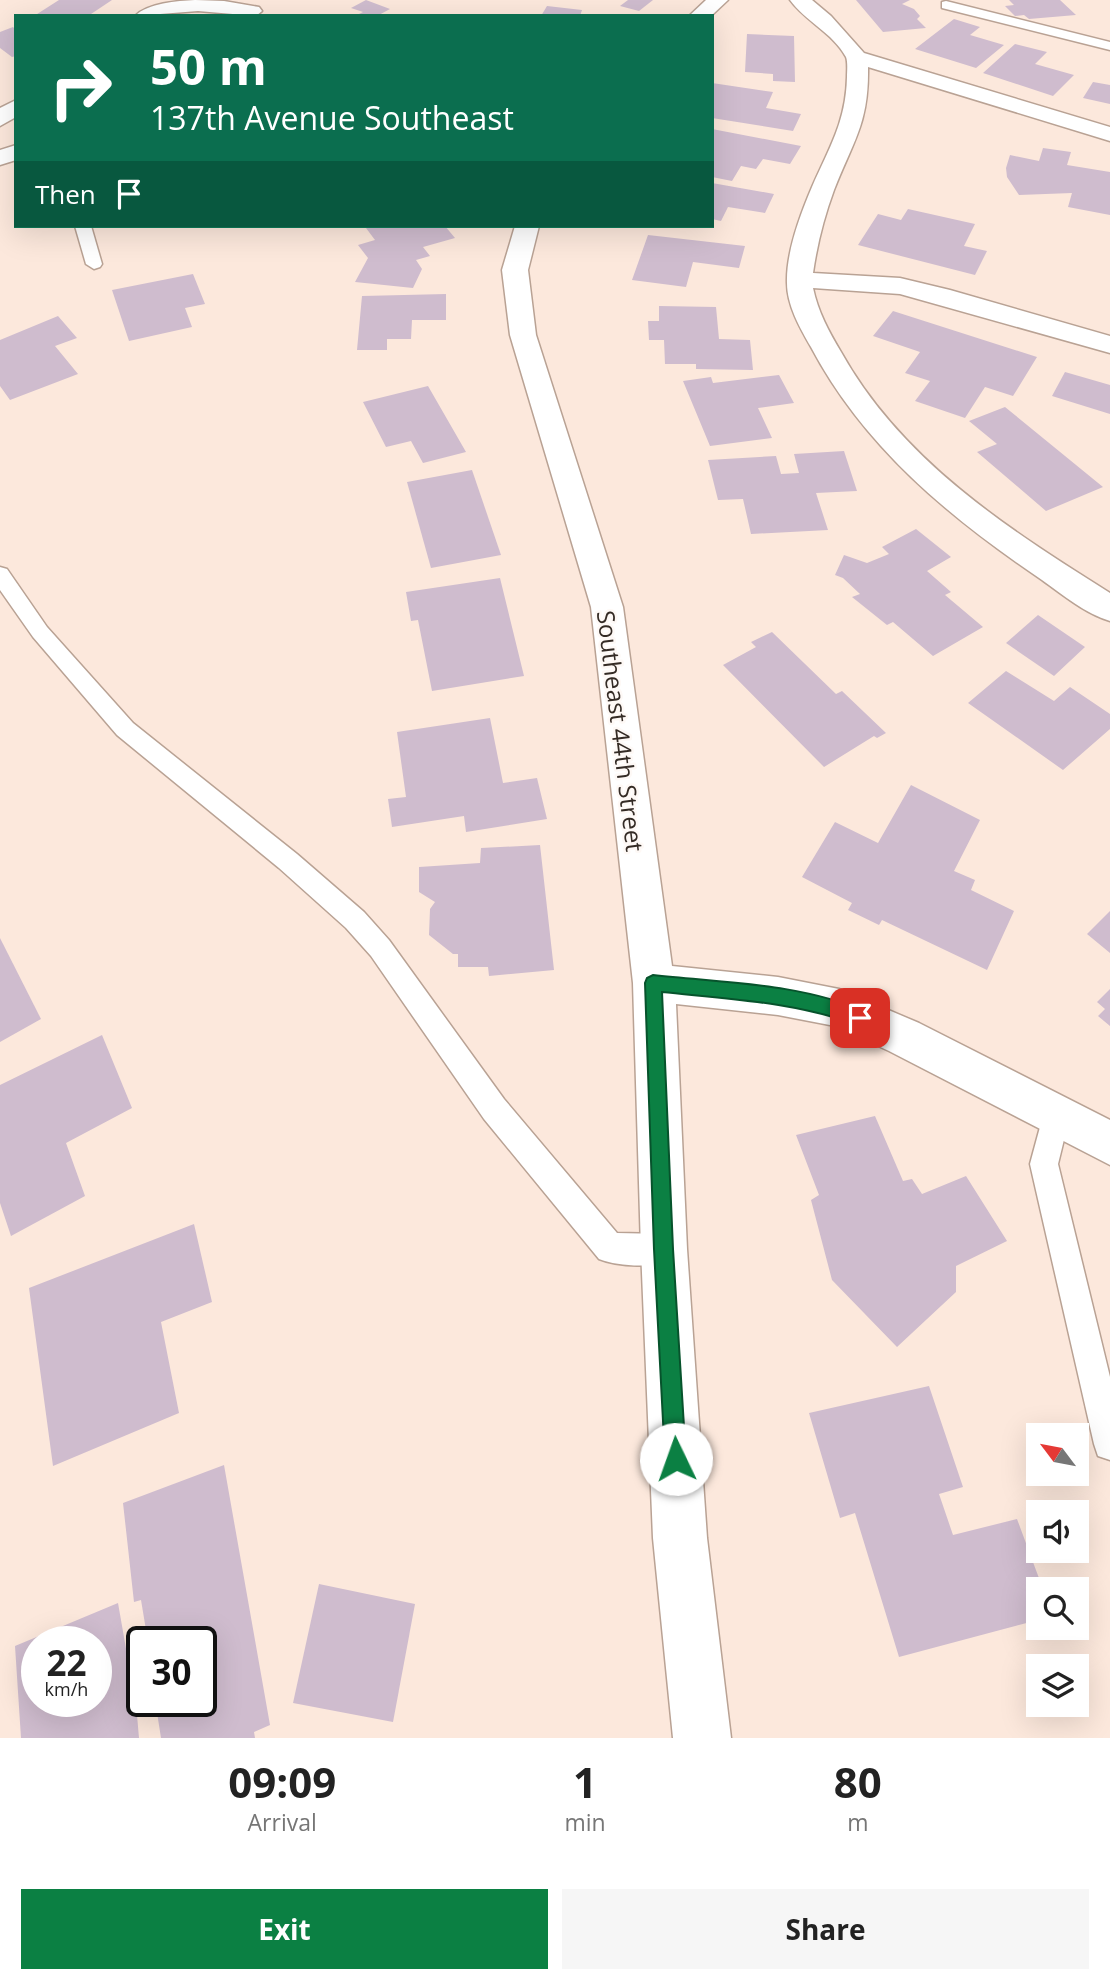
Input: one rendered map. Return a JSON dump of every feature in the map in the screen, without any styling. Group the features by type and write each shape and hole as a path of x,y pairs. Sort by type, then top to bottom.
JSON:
{"street":[{"path":"152,14 186,5 207,4 250,13 272,0"},
{"path":"701,14 718,0"},
{"path":"800,0 824,20 857,57 1110,134"},
{"path":"857,57 859,85 848,135 820,195 799,280 807,312 832,367 865,413 898,451 977,519 1110,609"},
{"path":"0,119 14,108"},
{"name":"Southeast 44th Street","path":"526,228 515,270 523,335 607,607 653,983 680,1538 702,1738"},
{"path":"799,280 900,286 941,295 1110,345"},
{"path":"653,983 778,996 839,1008 904,1037 1110,1143"}],"lane":[{"path":"946,5 1110,47 1107,54 1110,60"},
{"path":"84,228 94,264"},
{"path":"0,574 40,632 125,729 288,861 355,920 380,948 494,1109 610,1248 664,1249"},
{"path":"1056,1115 1044,1164 1110,1444"}],"building":[{"path":"59,0 112,0 91,14 37,14"},
{"path":"366,0 390,9 381,14 359,14 363,12 351,8"},
{"path":"628,0 653,0 639,11 620,6"},
{"path":"856,0 910,0 902,4 914,9 920,16 917,19 926,28 883,32"},
{"path":"1009,0 1060,0 1076,15 1029,19 1024,15 1015,16 1005,6 1014,5"},
{"path":"547,6 582,10 581,14 542,14"},
{"path":"954,19 980,27 970,35 1004,45 976,68 915,49"},
{"path":"14,28 14,56 0,48 0,32"},
{"path":"747,34 794,36 795,82 773,81 773,74 745,72"},
{"path":"1015,44 1047,52 1035,64 1074,75 1053,96 983,73"},
{"path":"1093,82 1110,85 1110,104 1083,98"},
{"path":"714,83 773,92 766,108 801,114 793,131 714,118"},
{"path":"714,129 801,146 790,164 763,159 756,169 741,166 732,181 714,177"},
{"path":"1043,148 1071,152 1067,165 1110,172 1110,215 1068,207 1072,193 1019,195 1007,177 1006,168 1010,155 1039,161"},
{"path":"714,183 774,194 765,213 728,207 721,221 714,219"},
{"path":"908,209 975,224 964,246 987,251 975,275 858,245 878,214 901,220"},
{"path":"366,228 447,228 455,238 423,247 430,256 416,260 422,269 413,288 355,282 368,258 358,245 375,240"},
{"path":"648,235 745,246 739,268 693,262 686,287 632,280"},
{"path":"193,274 205,304 185,308 192,327 129,341 112,290"},
{"path":"446,294 446,320 412,320 411,339 387,339 387,350 357,350 362,296"},
{"path":"659,306 716,307 719,339 750,340 753,370 696,369 696,364 665,364 664,340 649,340 648,321 659,321"},
{"path":"893,311 1037,357 1013,396 985,387 965,418 915,401 930,381 905,373 920,352 873,336"},
{"path":"58,316 77,338 55,346 78,374 10,400 0,386 0,340"},
{"path":"1065,372 1110,385 1110,414 1052,396"},
{"path":"779,375 794,403 758,408 772,438 710,446 683,381 711,377 713,383"},
{"path":"428,386 466,452 423,463 411,441 386,447 363,402"},
{"path":"1005,407 1103,487 1046,511 977,452 997,444 969,421"},
{"path":"844,451 857,491 816,493 828,530 751,534 743,499 718,500 708,460 776,456 781,474 799,473 794,454"},
{"path":"472,470 501,555 431,568 407,482"},
{"path":"916,529 951,557 927,571 951,592 945,595 983,627 933,656 893,622 887,625 852,597 860,594 843,578 835,575 844,555 867,563 889,554 882,547"},
{"path":"500,578 524,676 432,691 418,620 411,621 406,592"},
{"path":"1038,615 1085,647 1054,676 1006,643"},
{"path":"772,632 836,694 842,691 886,733 877,738 874,736 824,767 723,665 756,647 751,642"},
{"path":"1006,671 1054,701 1070,687 1110,714 1110,729 1063,770 968,703"},
{"path":"490,718 503,783 537,778 547,819 466,832 464,816 392,827 388,799 406,797 397,732"},
{"path":"911,785 980,820 954,871 975,880 971,890 1014,911 987,970 882,920 879,925 848,910 852,903 802,877 835,822 878,843"},
{"path":"540,845 554,970 489,976 488,967 458,967 458,954 453,954 429,935 430,909 435,902 419,892 419,867 480,863 481,848"},
{"path":"1110,911 1110,953 1087,934"},
{"path":"0,938 41,1019 0,1042"},
{"path":"1110,989 1110,1026 1098,1016 1105,1009 1097,1002"},
{"path":"102,1035 132,1108 66,1143 85,1196 11,1236 0,1203 0,1085"},
{"path":"875,1116 903,1181 912,1179 922,1194 966,1176 1007,1241 956,1266 956,1292 897,1347 832,1280 811,1200 819,1195 796,1135"},
{"path":"194,1224 212,1302 161,1322 179,1413 53,1466 29,1288"},
{"path":"929,1386 963,1487 939,1494 953,1535 1017,1519 1026,1543 1026,1563 1033,1563 1039,1577 1026,1577 1026,1623 899,1657 855,1513 840,1518 809,1413"},
{"path":"224,1465 270,1725 254,1732 255,1738 161,1738 158,1717 217,1717 217,1626 145,1626 141,1600 134,1602 123,1503"},
{"path":"319,1584 415,1604 393,1722 293,1703"},
{"path":"118,1603 126,1649 126,1717 137,1717 139,1738 21,1738 15,1646 21,1643 21,1717 112,1717 112,1626 63,1626"}],"route":[{"path":"676,1459 653,983 778,996 839,1008 860,1018"}]}
